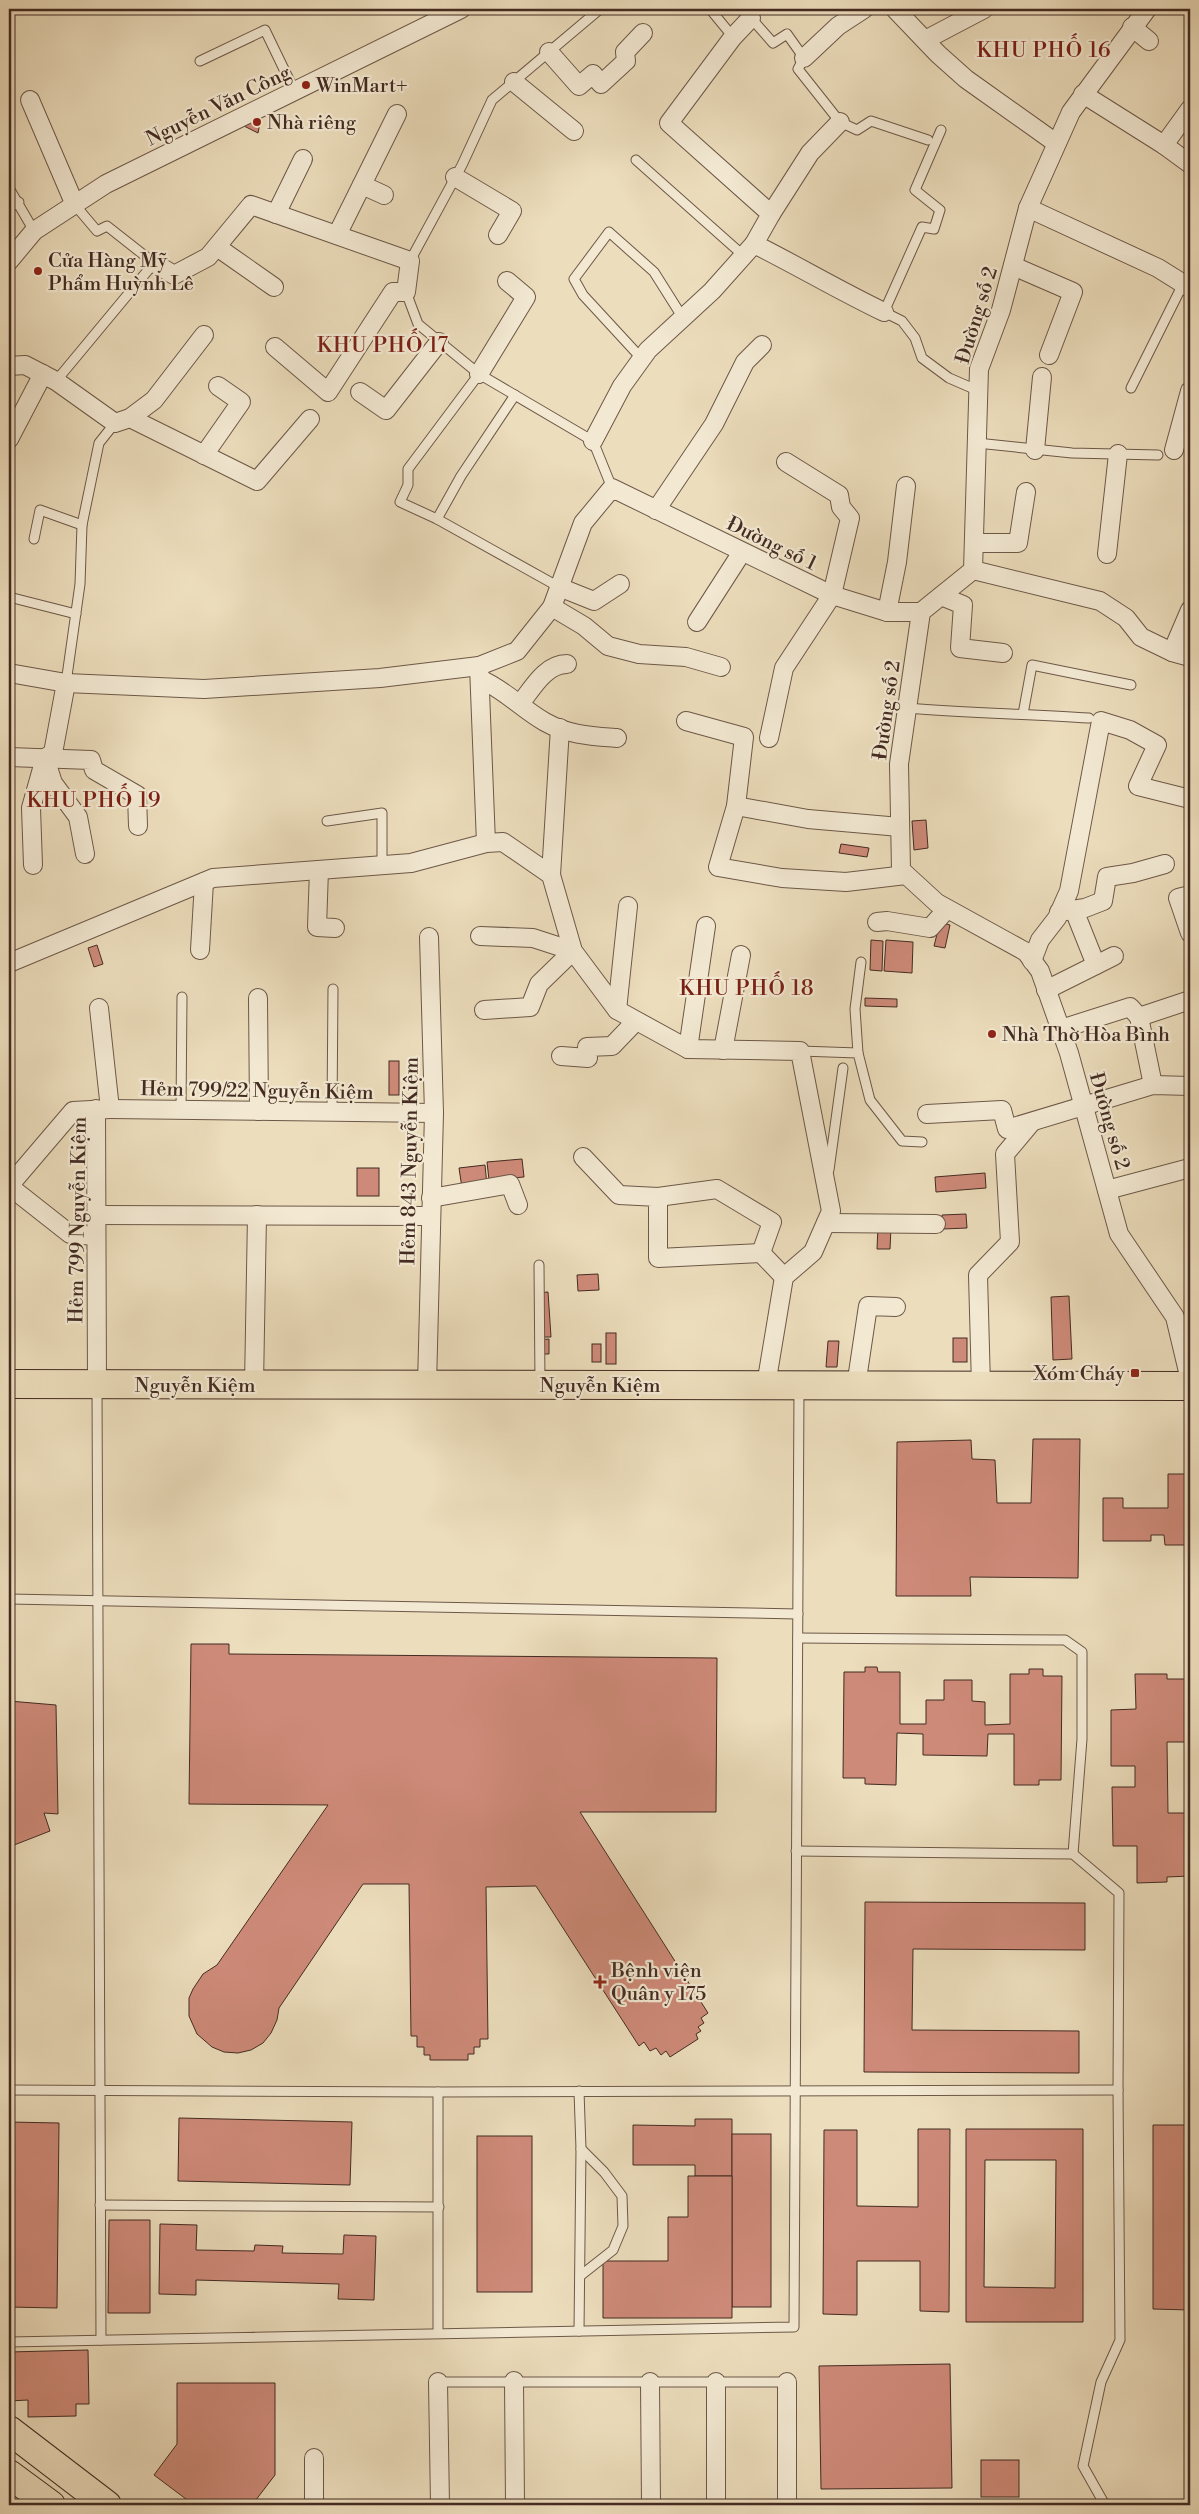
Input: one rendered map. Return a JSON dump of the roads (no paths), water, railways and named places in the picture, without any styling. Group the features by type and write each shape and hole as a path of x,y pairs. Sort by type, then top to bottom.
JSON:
{"main road":[{"name":"Nguyễn Kiệm","path":"9,1384 1190,1386"},
{"path":"9,2430 107,2505"},
{"path":"9,2474 51,2505"}],"street":[{"name":"Nguyễn Văn Công","path":"9,261 34,231 106,184 461,9"},
{"path":"804,58 838,26 864,9"},
{"path":"895,9 966,79 1056,144"},
{"path":"925,40 984,9"},
{"name":"Đường số 2","path":"973,570 979,369 1001,310 1028,208 1071,112 1147,9"},
{"path":"751,18 733,37 669,123 771,214"},
{"path":"1132,27 1149,41"},
{"path":"549,52 579,86 593,74 601,84 626,61 625,52 643,33"},
{"path":"514,82 574,130"},
{"path":"1083,94 1164,144 1190,164"},
{"path":"30,100 75,205"},
{"path":"1164,144 1190,109"},
{"path":"337,235 397,114"},
{"path":"594,441 622,386 648,350 712,292 749,250 810,153 840,122"},
{"path":"276,214 303,159"},
{"path":"455,177 512,211 498,235"},
{"path":"362,185 384,195"},
{"path":"154,263 174,275 208,257 251,205 410,261 406,292 393,292 328,392 275,347"},
{"path":"1028,208 1188,281"},
{"path":"217,247 274,287"},
{"path":"749,250 807,270 844,293 884,312"},
{"path":"1013,266 1073,292 1049,355"},
{"path":"479,374 526,297 507,281"},
{"path":"122,421 154,400 204,336"},
{"path":"360,392 386,410 440,342"},
{"path":"656,510 714,424 745,362 762,346"},
{"path":"9,366 25,365 122,421 204,455 257,482 310,419"},
{"path":"1036,450 1042,377"},
{"path":"9,439 50,378"},
{"path":"204,455 241,402 218,386"},
{"path":"1166,453 1190,391"},
{"path":"1107,554 1118,454"},
{"path":"769,738 784,668 832,595 850,518 841,507 839,495 786,462"},
{"path":"887,612 897,562 906,486"},
{"path":"9,673 66,683 204,689 479,672 517,651 552,607 583,523 612,488"},
{"name":"Đường số 1","path":"612,488 832,595 887,612 921,612"},
{"path":"975,542 1018,543 1026,492"},
{"path":"697,622 742,552"},
{"path":"921,612 973,570 1100,601 1126,618 1141,637 1172,652 1190,657"},
{"path":"559,587 594,602 620,584"},
{"path":"941,596 963,605 960,648 1003,654"},
{"path":"552,607 584,626 608,646 639,654 686,657 721,667"},
{"path":"1172,652 1190,610"},
{"name":"Đường số 2","path":"921,612 899,764 901,870 937,903 1026,952 1040,971 1083,1104 1119,1234 1175,1317 1190,1380"},
{"path":"520,704 549,669 567,664"},
{"path":"479,672 544,722 574,734 617,738"},
{"path":"479,672 486,843"},
{"path":"33,865 31,808 45,758 53,753 66,683"},
{"path":"686,721 744,737 736,806 718,868 782,878 846,882 906,875"},
{"path":"1096,965 1067,911 1069,891 1101,721 1130,730 1157,746 1138,786 1190,798"},
{"path":"560,728 551,875 573,950 617,1010 688,1050 800,1051 831,1211 813,1252 784,1277 766,1385"},
{"path":"9,757 91,760 94,770 137,795 138,826"},
{"path":"45,758 53,784 78,817 85,854"},
{"path":"736,806 808,819 900,827"},
{"path":"9,963 213,878 411,863 486,843 503,842 551,875"},
{"path":"1032,961 1040,940 1067,911 1104,901 1107,877 1133,873 1165,864"},
{"path":"319,870 317,927 335,928"},
{"path":"200,950 204,882"},
{"path":"1190,895 1178,898 1190,933"},
{"path":"617,1010 628,906"},
{"path":"878,922 930,928 947,909"},
{"path":"688,1050 706,926"},
{"path":"480,936 533,938 573,950"},
{"name":"Hẻm 843 Nguyễn Kiệm","path":"427,1385 434,1113 429,937"},
{"path":"484,1010 530,1007 539,984 573,950"},
{"path":"723,1050 741,955"},
{"path":"1046,990 1114,956"},
{"path":"258,998 259,1111"},
{"path":"1139,1017 1190,1000"},
{"path":"1060,1029 1130,1006 1139,1017 1153,1085"},
{"name":"Hẻm 799 Nguyễn Kiệm","path":"97,1384 96,1215 103,1109 99,1008"},
{"path":"561,1056 588,1058 587,1047 612,1046 636,1021"},
{"path":"927,1114 1002,1110 1007,1129 1031,1123 1083,1104 1153,1085 1190,1086"},
{"name":"Hẻm 799/22 Nguyễn Kiệm","path":"96,1236 70,1234 9,1186 73,1112 103,1109 434,1113"},
{"path":"981,1386 978,1275 1010,1242 1004,1154 1031,1123"},
{"path":"583,1158 619,1195 658,1197 717,1189 772,1222 761,1253"},
{"path":"1107,1190 1186,1169"},
{"path":"432,1198 510,1184 518,1205"},
{"path":"658,1197 658,1258 761,1253 784,1277"},
{"path":"96,1215 431,1216"},
{"path":"254,1385 257,1215"},
{"path":"826,1223 936,1224"},
{"path":"856,1386 868,1306 896,1307"},
{"path":"514,2381 515,2505"},
{"path":"438,2382 440,2505"},
{"path":"650,2382 651,2505"},
{"path":"716,2382 716,2505"},
{"path":"787,2382 787,2505"},
{"path":"314,2458 314,2505"}],"lane":[{"path":"410,261 455,177 492,100 600,9"},
{"path":"710,9 733,37"},
{"path":"751,18 773,43 787,34 804,58 798,69 840,122 857,130 871,121 928,140"},
{"path":"200,61 266,30 294,90"},
{"path":"941,130 915,190 940,210 934,229 922,227 884,312 902,321 915,338 922,358 949,378 979,391"},
{"path":"636,160 749,250"},
{"path":"9,188 19,202 34,231"},
{"path":"9,208 19,202"},
{"path":"50,378 154,263 107,226 97,231 75,205"},
{"path":"642,359 583,295 574,279 609,232 654,272 683,318"},
{"path":"1131,388 1188,281"},
{"path":"406,292 418,324 479,374 594,441 612,488"},
{"path":"479,374 408,469 408,485 400,502 437,519 559,587"},
{"path":"437,519 461,476 515,396"},
{"path":"66,683 80,584 82,525 100,443 122,421"},
{"path":"977,443 1036,450 1118,454 1166,453"},
{"path":"34,539 40,510 82,525"},
{"path":"9,580 9,596 76,614"},
{"path":"1023,714 1032,665 1131,685"},
{"path":"907,708 990,715 1023,714 1089,718"},
{"path":"327,821 382,812 382,865"},
{"path":"861,962 855,1009 858,1053 870,1100 902,1141 922,1142"},
{"path":"332,1112 333,989"},
{"path":"181,1110 182,997"},
{"path":"800,1051 858,1053"},
{"path":"826,1184 843,1068"},
{"path":"539,1265 540,1385"},
{"path":"97,1384 101,2340"},
{"path":"9,2342 794,2327 800,1385"},
{"path":"9,1599 798,1614"},
{"path":"798,1638 1065,1640 1082,1652 1082,1739 1073,1854"},
{"path":"796,1851 1073,1854 1119,1892 1120,2340 1101,2382 1083,2466 1105,2505"},
{"path":"9,2090 438,2092 1118,2090"},
{"path":"579,2091 581,2149 579,2331"},
{"path":"438,2092 438,2333"},
{"path":"580,2276 613,2250 623,2226 622,2196 604,2172 581,2149"},
{"path":"100,2205 439,2207"},
{"path":"438,2382 787,2382"}],"place":[{"name":"WinMart+","path":"306,85"},
{"name":"Nhà riêng","path":"257,122"},
{"name":"Cửa Hàng Mỹ Phẩm Huỳnh Lê","path":"38,271"},
{"name":"Nhà Thờ Hòa Bình","path":"992,1034"},
{"name":"Xóm Cháy","path":"1135,1373"},
{"name":"Bệnh viện Quân y 175","path":"600,1982"}],"district":[{"name":"KHU PHỐ 16","path":"1044,50"},
{"name":"KHU PHỐ 17","path":"383,345"},
{"name":"KHU PHỐ 19","path":"94,800"},
{"name":"KHU PHỐ 18","path":"747,988"}]}
